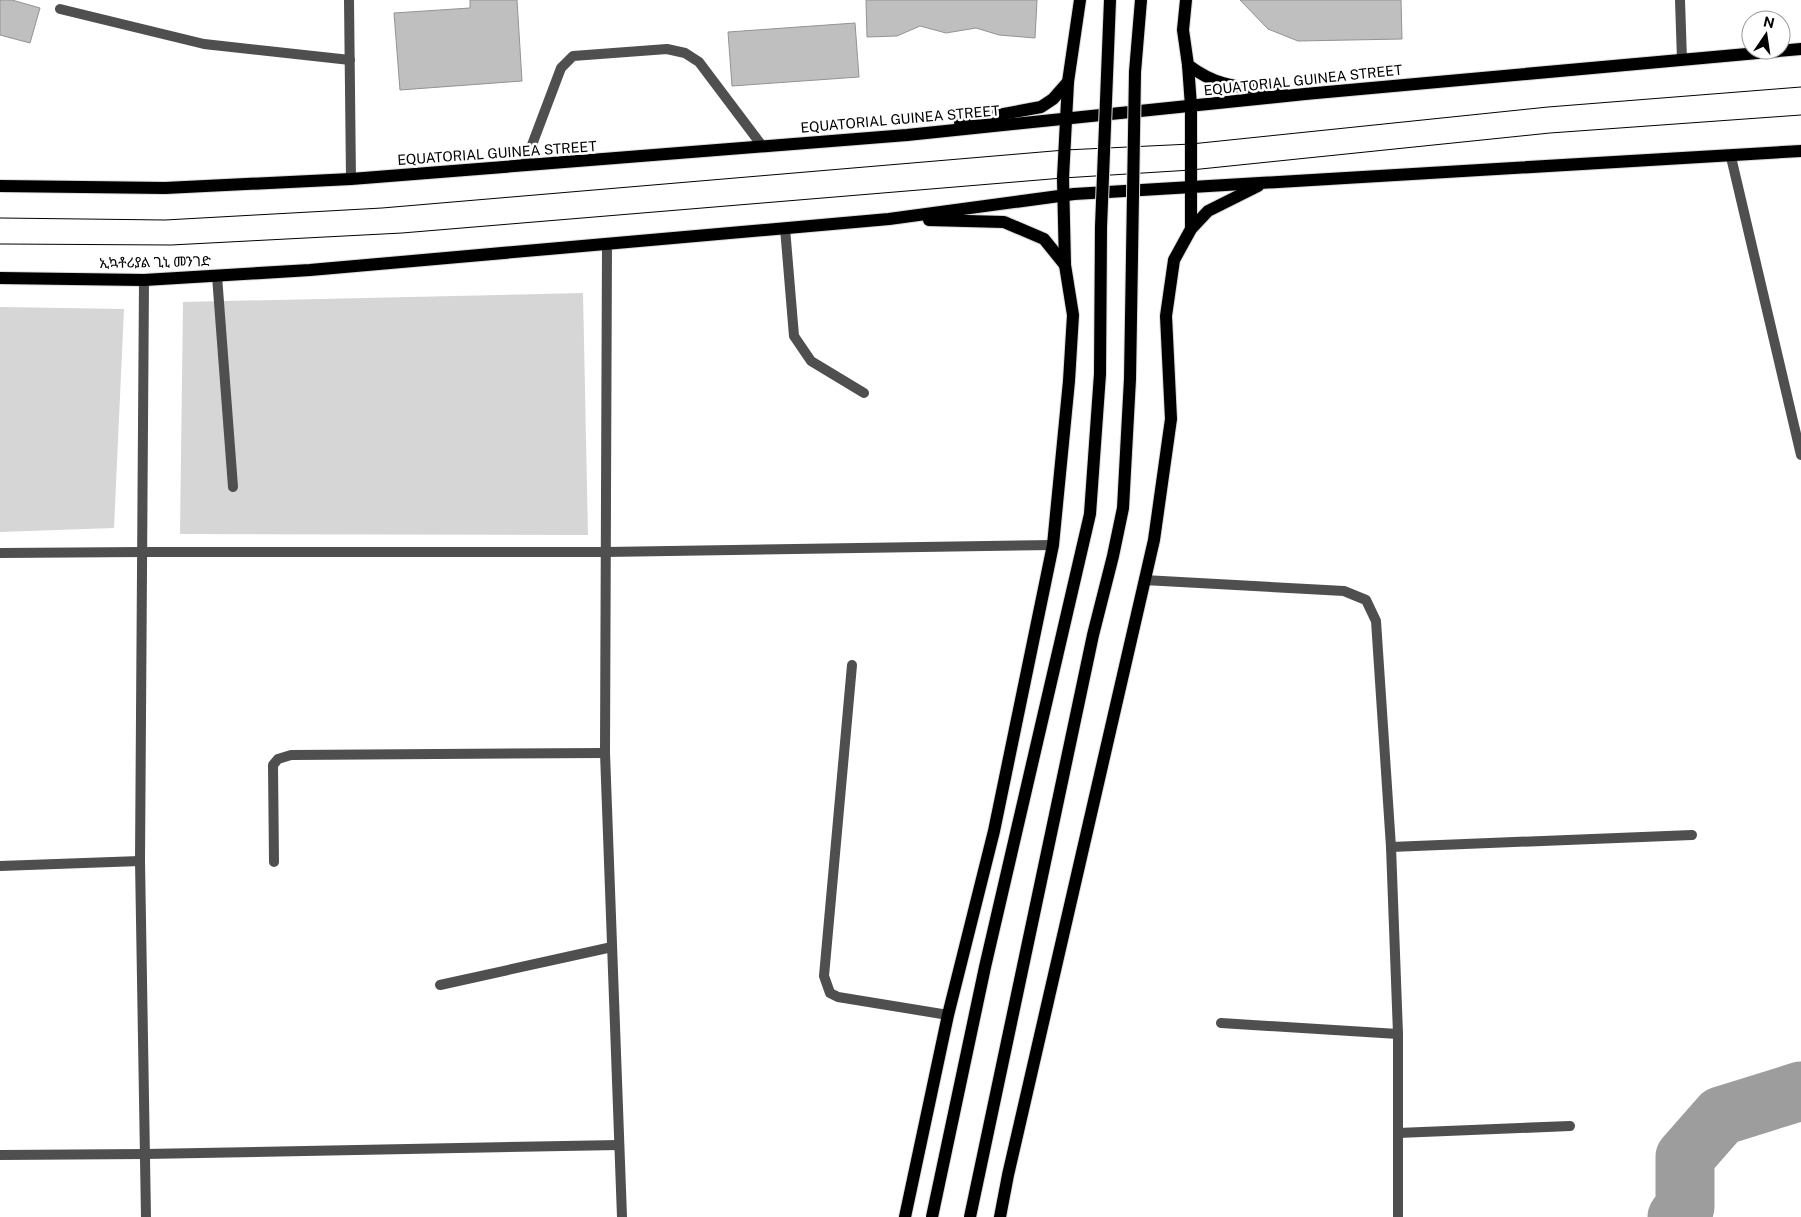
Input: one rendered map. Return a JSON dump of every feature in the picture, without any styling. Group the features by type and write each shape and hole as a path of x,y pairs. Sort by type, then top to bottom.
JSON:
{"main road":[{"path":"905,1217 948,1015 994,831 1053,545 1069,381 1073,315 1065,264 1064,196 1068,82 1080,0"},
{"path":"932,1217 985,967 1090,514 1100,374 1101,218 1110,0"},
{"path":"970,1217 986,1132 1093,635 1123,508 1130,379 1135,82 1141,0"},
{"path":"1186,0 1183,30 1191,106 1192,229"},
{"name":"EQUATORIAL GUINEA STREET","path":"0,186 164,188 351,179 524,166 908,135 1305,94 1801,50"},
{"path":"1188,64 1202,75 1230,87 1305,94"},
{"path":"908,135 941,126 1041,107 1053,99 1068,82"},
{"path":"607,243 889,219 1064,196 1359,176 1731,157 1801,151"},
{"path":"1000,1217 1008,1175 1154,540 1171,418 1168,306 1174,260 1192,229 1208,211 1262,184"},
{"path":"889,219 1004,222 1044,239 1065,264"},
{"name":"ኢኳቶሪያል ጊኒ መንገድ","path":"0,278 144,280 217,276 310,270 607,243"}],"street":[{"path":"350,0 351,179"},
{"path":"1680,0 1682,60"},
{"path":"60,9 204,44 350,60"},
{"path":"524,166 561,68 573,56 667,48 685,53 699,62 763,147"},
{"path":"1731,157 1801,455"},
{"path":"785,228 794,336 811,361 864,392"},
{"path":"607,243 604,753 622,1217"},
{"path":"217,276 232,487"},
{"path":"144,280 140,861 146,1217"},
{"path":"0,553 606,552 1053,545"},
{"path":"1144,580 1344,591 1366,600 1376,621 1391,847 1398,1034 1398,1217"},
{"path":"852,665 824,976 830,993 838,997 948,1015"},
{"path":"274,862 273,765 278,759 291,755 604,753"},
{"path":"1391,847 1692,835"},
{"path":"0,866 140,861"},
{"path":"440,986 612,947"},
{"path":"1221,1023 1398,1034"},
{"path":"1398,1133 1570,1126"},
{"path":"0,1155 619,1145"}],"shaded area":[{"path":"583,293 588,535 180,534 183,302"},
{"path":"0,307 124,309 114,528 0,532"}],"building":[{"path":"0,0 12,0 40,8 30,43 0,35"},
{"path":"470,0 517,0 522,81 400,90 394,13 470,8"},
{"path":"866,0 1037,0 1035,38 999,35 976,28 946,33 920,26 897,36 867,37"},
{"path":"1240,0 1401,0 1402,39 1298,41 1268,29"},
{"path":"855,23 859,77 732,86 728,32"}],"waterway":[{"path":"1677,1217 1685,1207 1685,1157 1721,1116 1801,1091"}],"tram line":[{"path":"0,218 165,220 382,208 1065,150 1191,144 1548,107 1801,87"},
{"path":"0,244 171,245 402,233 1063,178 1191,170 1550,133 1801,115"}]}
